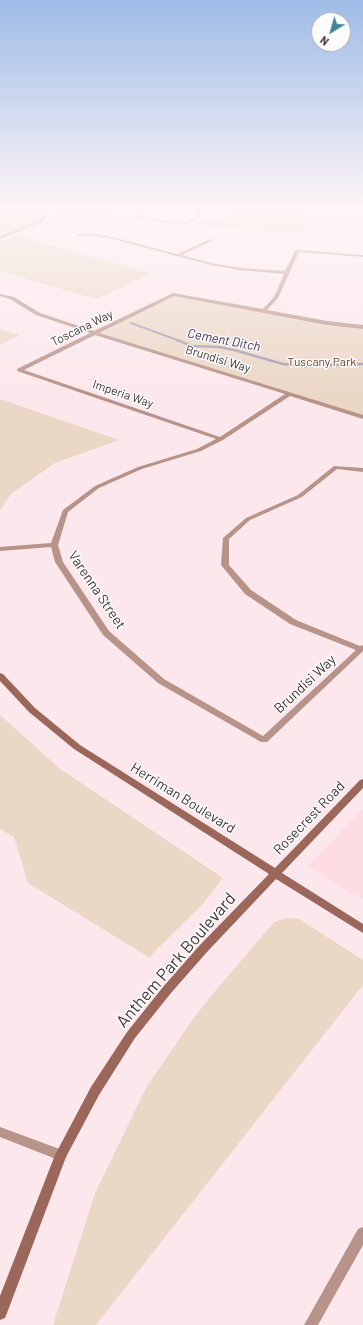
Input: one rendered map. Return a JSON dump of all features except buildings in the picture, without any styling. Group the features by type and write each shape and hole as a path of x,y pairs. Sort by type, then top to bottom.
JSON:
{"main road":[{"name":"Herriman Boulevard","path":"0,676 32,710 77,747 363,929"},
{"name":"Rosecrest Road","path":"275,873 363,782"},
{"name":"Anthem Park Boulevard","path":"0,1313 61,1155 95,1091 131,1035 167,990 203,949 275,873"}],"street":[{"path":"250,270 287,273"},
{"path":"264,311 276,298 288,270"},
{"name":"Toscana Way","path":"19,370 172,294 327,323 363,328"},
{"name":"Brundisi Way","path":"0,295 12,298 38,314 363,417"},
{"name":"Imperia Way","path":"19,370 220,439"},
{"name":"Varenna Street","path":"264,740 161,681 106,633 59,562 54,545 65,511 97,487 140,468 199,450 220,439 288,394"},
{"path":"362,648 293,622 248,592 225,565 226,538 248,519 300,496 336,467 363,470"},
{"path":"0,549 54,545"},
{"name":"Brundisi Way","path":"264,740 362,648"},
{"path":"0,1132 61,1155"},
{"path":"311,1325 363,1233"}],"shaded area":[{"path":"363,808 363,900 308,867"}],"green space":[{"path":"137,270 151,274 96,299 0,271"},
{"name":"Tuscany Park","path":"173,294 363,327 363,417 95,333"},
{"path":"0,329 19,335 0,345"},
{"path":"0,399 119,440 55,463 11,494 0,510"},
{"path":"0,715 59,768 223,878 201,906 154,952 150,958 28,883 14,837 0,829"},
{"path":"287,918 299,919 363,960 363,985 96,1325 53,1325 95,1193 147,1086 196,1015 211,996 274,922"}],"waterway":[{"name":"Cement Ditch","path":"131,323 180,341"},
{"name":"Cement Ditch","path":"177,340 192,346 219,347 234,350 283,364 306,366 363,364"}]}
